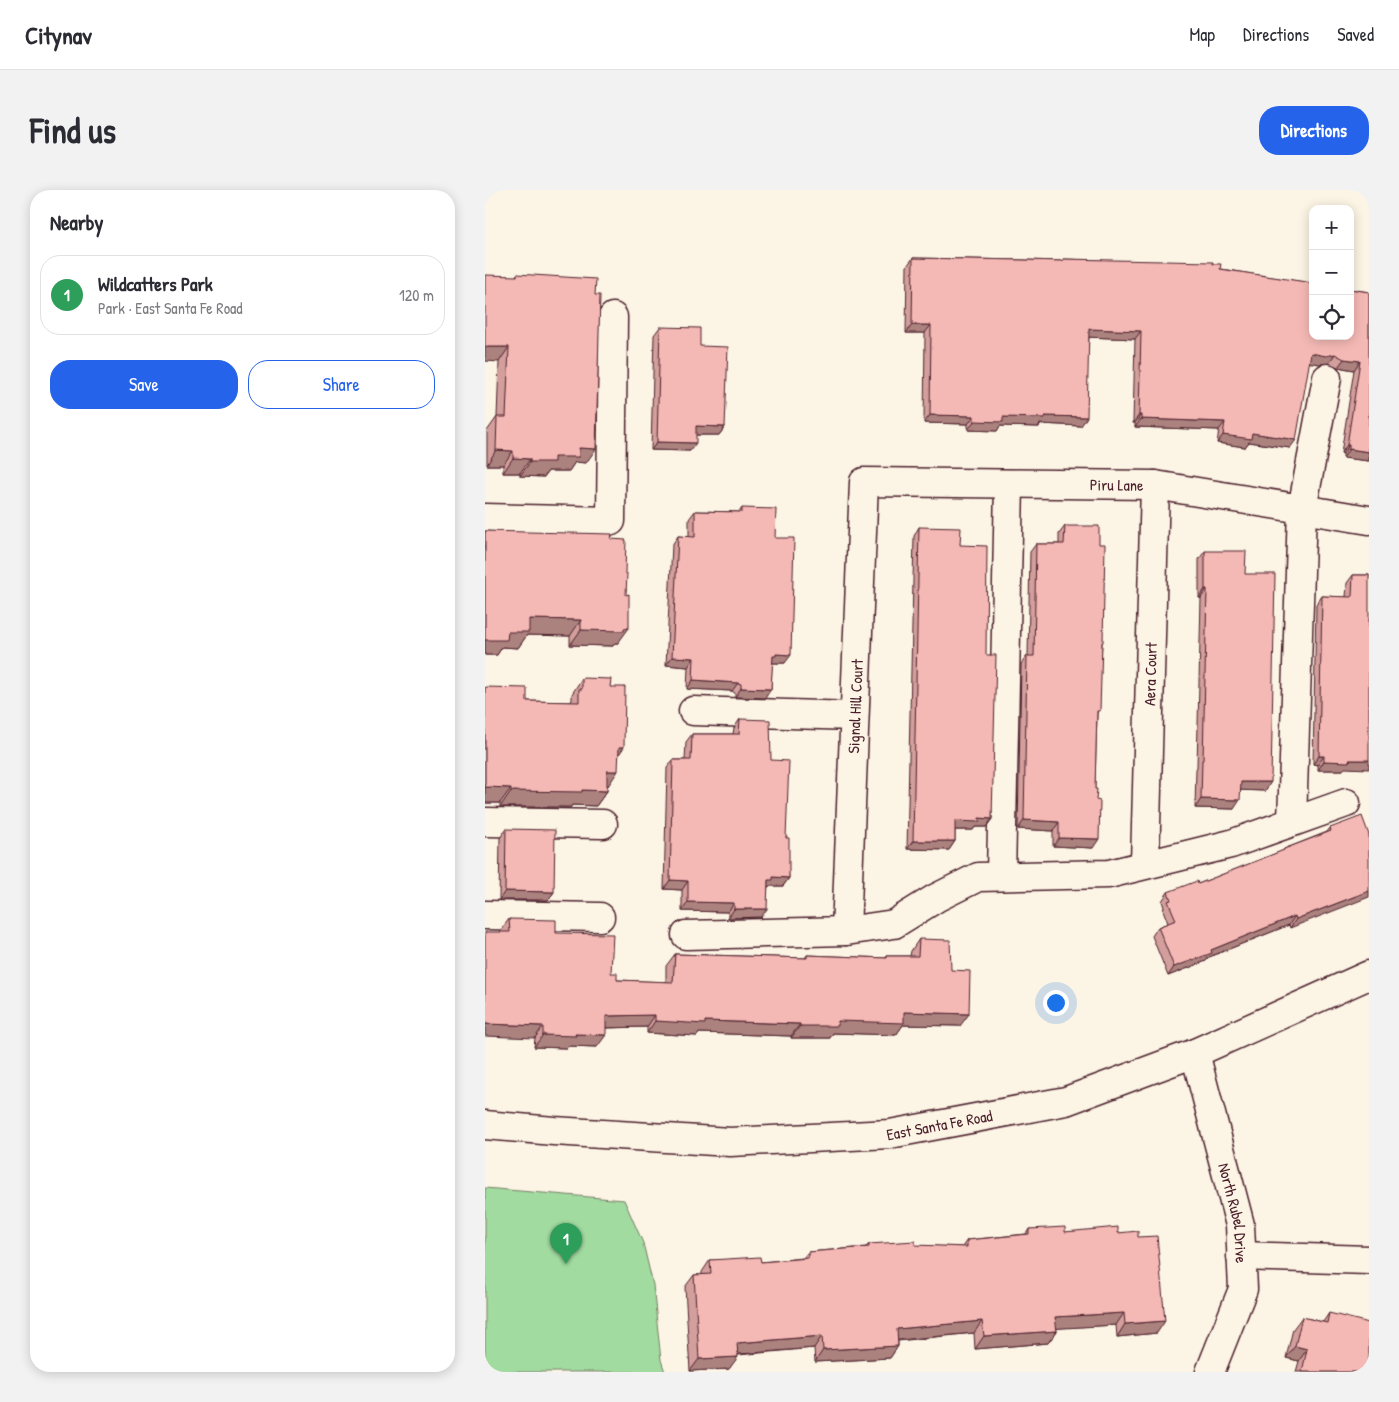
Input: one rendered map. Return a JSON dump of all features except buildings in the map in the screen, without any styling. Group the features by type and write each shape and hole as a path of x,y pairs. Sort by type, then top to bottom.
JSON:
{"street":[{"path":"485,518 611,521 613,317"},
{"path":"1292,822 1302,509 1327,378"},
{"name":"Piru Lane","path":"864,482 1155,485 1369,520"},
{"name":"Signal Hill Court","path":"846,931 864,482"},
{"path":"1001,876 1009,484"},
{"name":"Aera Court","path":"1145,864 1155,485"},
{"path":"693,711 855,716"},
{"path":"685,934 846,931 894,924 936,898 978,877 1109,874 1231,844 1347,802"},
{"path":"485,822 603,824"},
{"path":"485,915 599,917"},
{"name":"East Santa Fe Road","path":"485,1125 730,1142 890,1134 1066,1101 1195,1052 1369,975"},
{"name":"North Rubel Drive","path":"1195,1052 1240,1226 1243,1289 1210,1372"},
{"path":"1241,1256 1369,1260"}],"green space":[{"path":"485,1188 624,1200 643,1243 653,1285 661,1360 665,1372 485,1372"}],"place":[{"name":"Wildcatters Park","path":"566,1264"}]}
